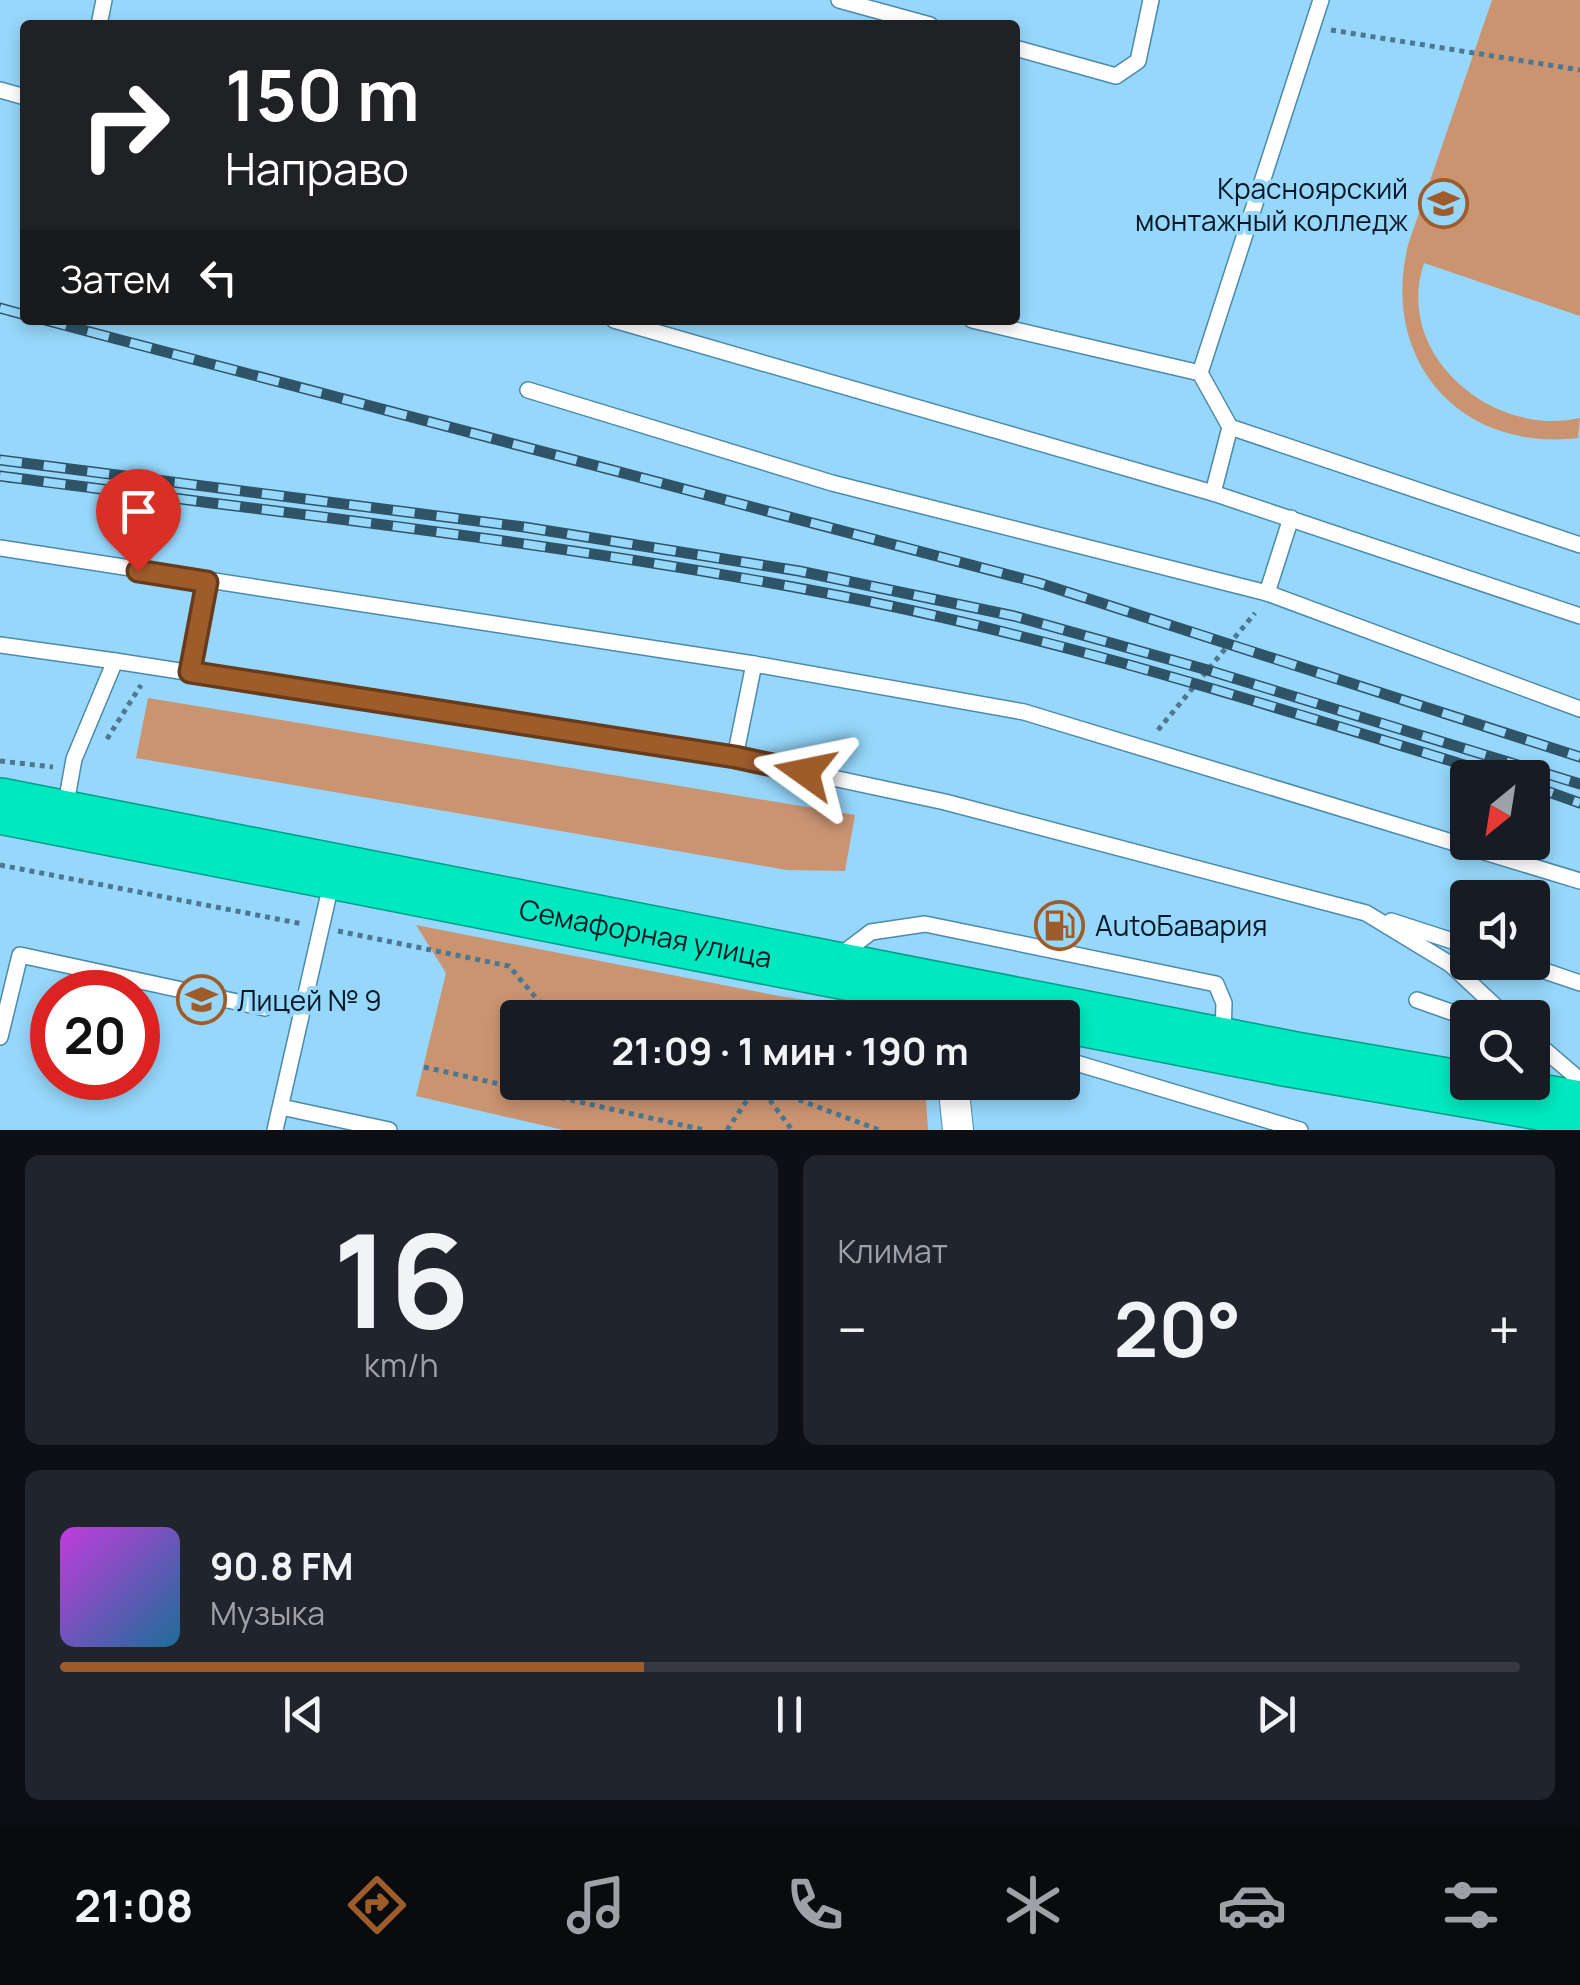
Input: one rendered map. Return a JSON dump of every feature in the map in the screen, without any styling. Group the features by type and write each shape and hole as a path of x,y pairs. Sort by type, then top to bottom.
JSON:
{"highway":[{"name":"Семафорная улица","path":"0,806 827,966 941,1000"},
{"name":"Семафорная улица","path":"1080,1023 1222,1044 1515,1103 1580,1109"}],"street":[{"path":"955,1100 958,1130"}],"lane":[{"path":"839,0 912,20"},
{"path":"1020,49 1116,76 1138,61 1152,0"},
{"path":"1321,0 1200,373 1230,427 1580,546"},
{"path":"631,325 1213,492 1580,616"},
{"path":"994,325 1200,373"},
{"path":"528,390 832,482 1267,594 1580,708"},
{"path":"1213,492 1230,427"},
{"path":"1267,594 1291,518"},
{"path":"0,548 754,664 1024,712 1580,881"},
{"path":"190,672 207,582"},
{"path":"0,645 735,757 944,802 1366,913 1450,940"},
{"path":"64,817 74,760 115,661"},
{"path":"735,757 754,664"},
{"path":"275,1130 334,869"},
{"path":"1366,913 1450,964 1489,1000"},
{"path":"827,966 870,932 925,924 1216,984 1224,1003 1222,1044"},
{"path":"0,1037 20,955 265,1008"},
{"path":"1550,973 1580,983"},
{"path":"1417,1000 1450,1012"},
{"path":"1550,1054 1580,1080"},
{"path":"1080,1064 1300,1130"},
{"path":"280,1107 389,1130"}],"path":[{"path":"1312,27 1580,70"},
{"path":"1145,748 1174,707 1199,684 1204,669 1248,624 1267,594"},
{"path":"0,761 48,769 74,760 96,759 142,685 158,688"},
{"path":"0,864 509,966 538,1000"},
{"path":"778,1000 779,996"},
{"path":"424,1067 704,1130"},
{"path":"727,1130 746,1100"},
{"path":"769,1100 792,1130"},
{"path":"800,1100 879,1130"}],"shaded area":[{"path":"1492,0 1580,0 1580,316 1424,263 1418,297 1423,329 1437,358 1458,382 1484,402 1515,415 1547,421 1580,418 1578,438 1536,438 1498,430 1465,414 1438,390 1418,361 1406,326 1402,287 1408,245"},
{"path":"148,698 855,815 845,871 787,870 136,758"},
{"path":"416,925 806,1000 500,1000 500,1100 926,1100 928,1130 563,1130 416,1096 446,973"}],"railway":[{"path":"0,308 20,314"},
{"path":"64,325 1039,583 1580,757"},
{"path":"0,460 524,527 799,571 1014,616 1204,669 1580,784"},
{"path":"0,476 513,542 820,592 1080,652 1450,761"},
{"path":"1550,792 1580,803"}],"place":[{"name":"Красноярский монтажный колледж","path":"1443,204"},
{"name":"AutoБавария","path":"1060,925"},
{"name":"Лицей № 9","path":"202,1000"}],"route":[{"path":"138,571 207,582 190,672 735,757 805,772"}]}
